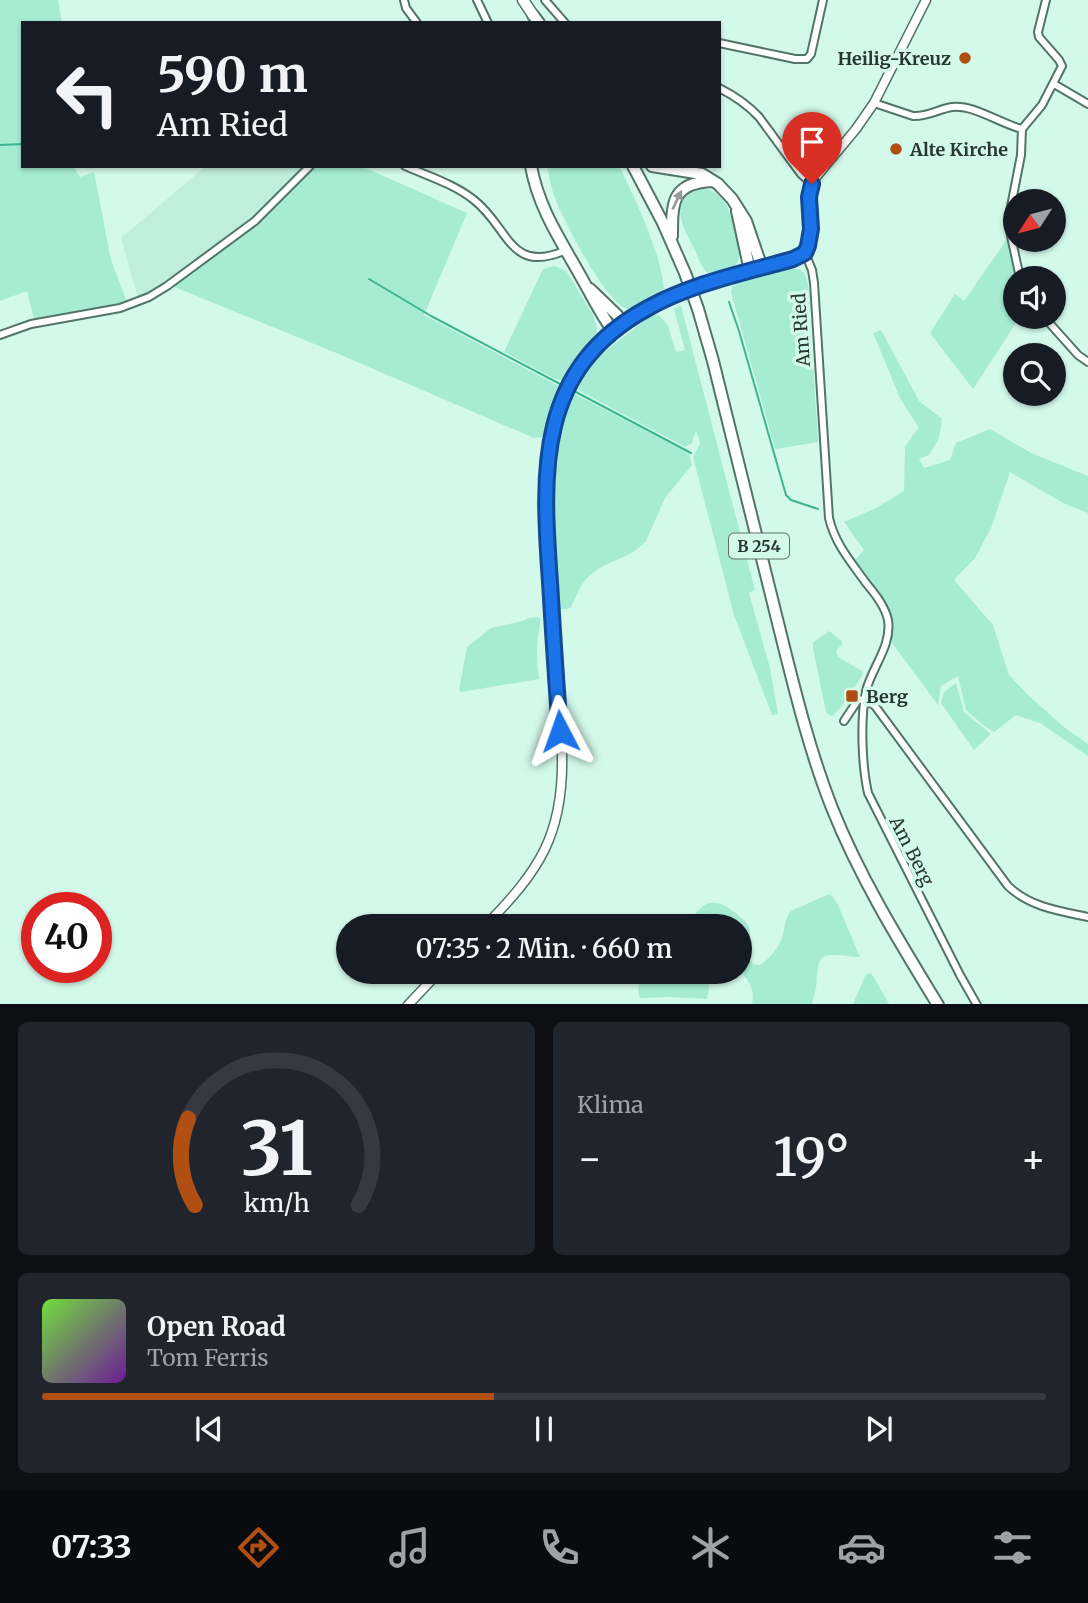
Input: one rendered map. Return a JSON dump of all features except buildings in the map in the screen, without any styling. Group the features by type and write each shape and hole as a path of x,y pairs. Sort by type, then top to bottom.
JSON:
{"highway":[{"path":"531,168 548,220 613,331"},
{"name":"B 254","path":"634,168 673,242 698,309 798,702 822,782 869,888 938,1004"},
{"path":"664,168 702,174 725,191 746,220 762,268"},
{"path":"673,242 673,205 678,193 694,183 712,181"},
{"path":"737,208 750,271"},
{"path":"585,285 610,307 623,324"}],"main road":[{"path":"523,0 536,20"}],"street":[{"path":"404,0 416,21"},
{"path":"477,0 487,21"},
{"path":"545,0 563,21"},
{"path":"721,43 795,59 807,59 811,54 823,0"},
{"path":"721,89 736,96 752,109 801,174 812,184 874,103 926,0"},
{"path":"1017,266 1008,222 1021,155 1023,129 1040,108 1062,66 1038,34 1046,0"},
{"path":"1054,84 1088,104"},
{"path":"874,103 913,116 965,107 1023,129"},
{"path":"0,335 32,324 120,308 149,297 255,221 308,168"},
{"path":"410,168 453,187 474,200 492,217 522,254 541,258 564,251"},
{"name":"Am Ried","path":"812,184 809,197 811,229 805,253 814,283 829,518 837,541 878,598"},
{"path":"497,914 535,868 557,817 562,776 546,527 546,468 554,425 566,389 591,351 613,331 647,308 703,284 793,259 805,253"},
{"path":"1055,329 1088,362"},
{"name":"Am Berg","path":"878,598 888,620 883,654 869,682 865,699 863,746 867,793 976,1004"},
{"path":"865,699 875,706 1007,886 1021,897 1042,906 1088,917"},
{"name":"Am Berg","path":"844,722 858,700 865,699"},
{"path":"408,1004 427,984"}],"shaded area":[{"path":"0,0 58,0 62,21 21,21 21,168 74,168 80,177 94,172 111,260 127,302 34,319 27,291 0,301"},
{"path":"204,168 303,168 253,220 167,283 138,298 121,238"},
{"path":"313,168 366,168 467,213 424,315 559,386 543,437 534,438 172,286 261,222"},
{"path":"547,168 620,168 655,249 663,282 663,294 633,309 619,304 609,294 587,260 567,224 550,182"},
{"path":"699,188 710,190 720,197 731,215 739,237 739,257 736,264 719,275 711,275 702,266 680,215 683,199"},
{"path":"1003,245 1003,252 1011,252 1014,266 1003,266 1003,329 1012,329 973,389 930,333 955,294 964,301"},
{"path":"555,266 566,271 593,315 597,328 596,335 565,379 561,380 504,352 543,269"},
{"path":"790,269 802,272 808,284 818,442 775,449 731,292 738,282"},
{"path":"681,306 755,590 749,593 770,668 778,714 772,715 734,615 693,457 700,443 696,430 692,443 685,447 578,390 588,369 606,351 654,315 660,316 668,326 676,352 685,350 674,309"},
{"path":"881,330 919,401 942,419 939,438 929,455 919,459 924,468 950,460 956,443 990,429 1031,453 1088,476 1088,513 1063,503 1010,472 991,528 975,558 954,580 993,625 1009,675 1064,727 1088,744 1088,756 1040,723 1016,715 994,732 966,710 958,676 941,686 938,705 892,643 878,595 855,560 864,550 844,522 876,508 904,491 905,447 919,428 900,398 873,333"},
{"path":"573,393 683,450 689,454 692,465 665,498 646,541 633,552 595,571 583,584 571,607 560,609 555,599 551,547 551,471 561,421"},
{"path":"538,617 541,620 537,650 539,679 461,692 459,690 467,647 491,628"},
{"path":"829,631 842,641 836,651 838,657 863,674 833,716 826,712 813,649 813,643"},
{"path":"956,683 964,712 991,734 974,750 941,703 944,692"},
{"path":"829,894 838,905 860,957 832,955 822,958 818,966 812,1004 752,1004 750,984 752,984 752,962 760,965 770,957 782,938 791,911"},
{"path":"718,903 736,914 695,914 707,904"},
{"path":"870,973 889,1004 853,1004 866,974"},
{"path":"708,984 709,989 707,999 640,998 639,986"}],"waterway":[{"path":"0,145 21,144"},
{"path":"369,279 431,316 562,385"},
{"path":"729,302 786,495 791,500 818,509"},
{"path":"574,391 691,453"}],"place":[{"name":"Heilig-Kreuz","path":"965,58"},
{"name":"Alte Kirche","path":"896,149"},
{"name":"Berg","path":"852,696"}],"route":[{"path":"560,731 545,490 554,425 566,389 591,351 613,331 647,308 703,284 793,259 805,253 811,229 809,197 812,184"}]}
